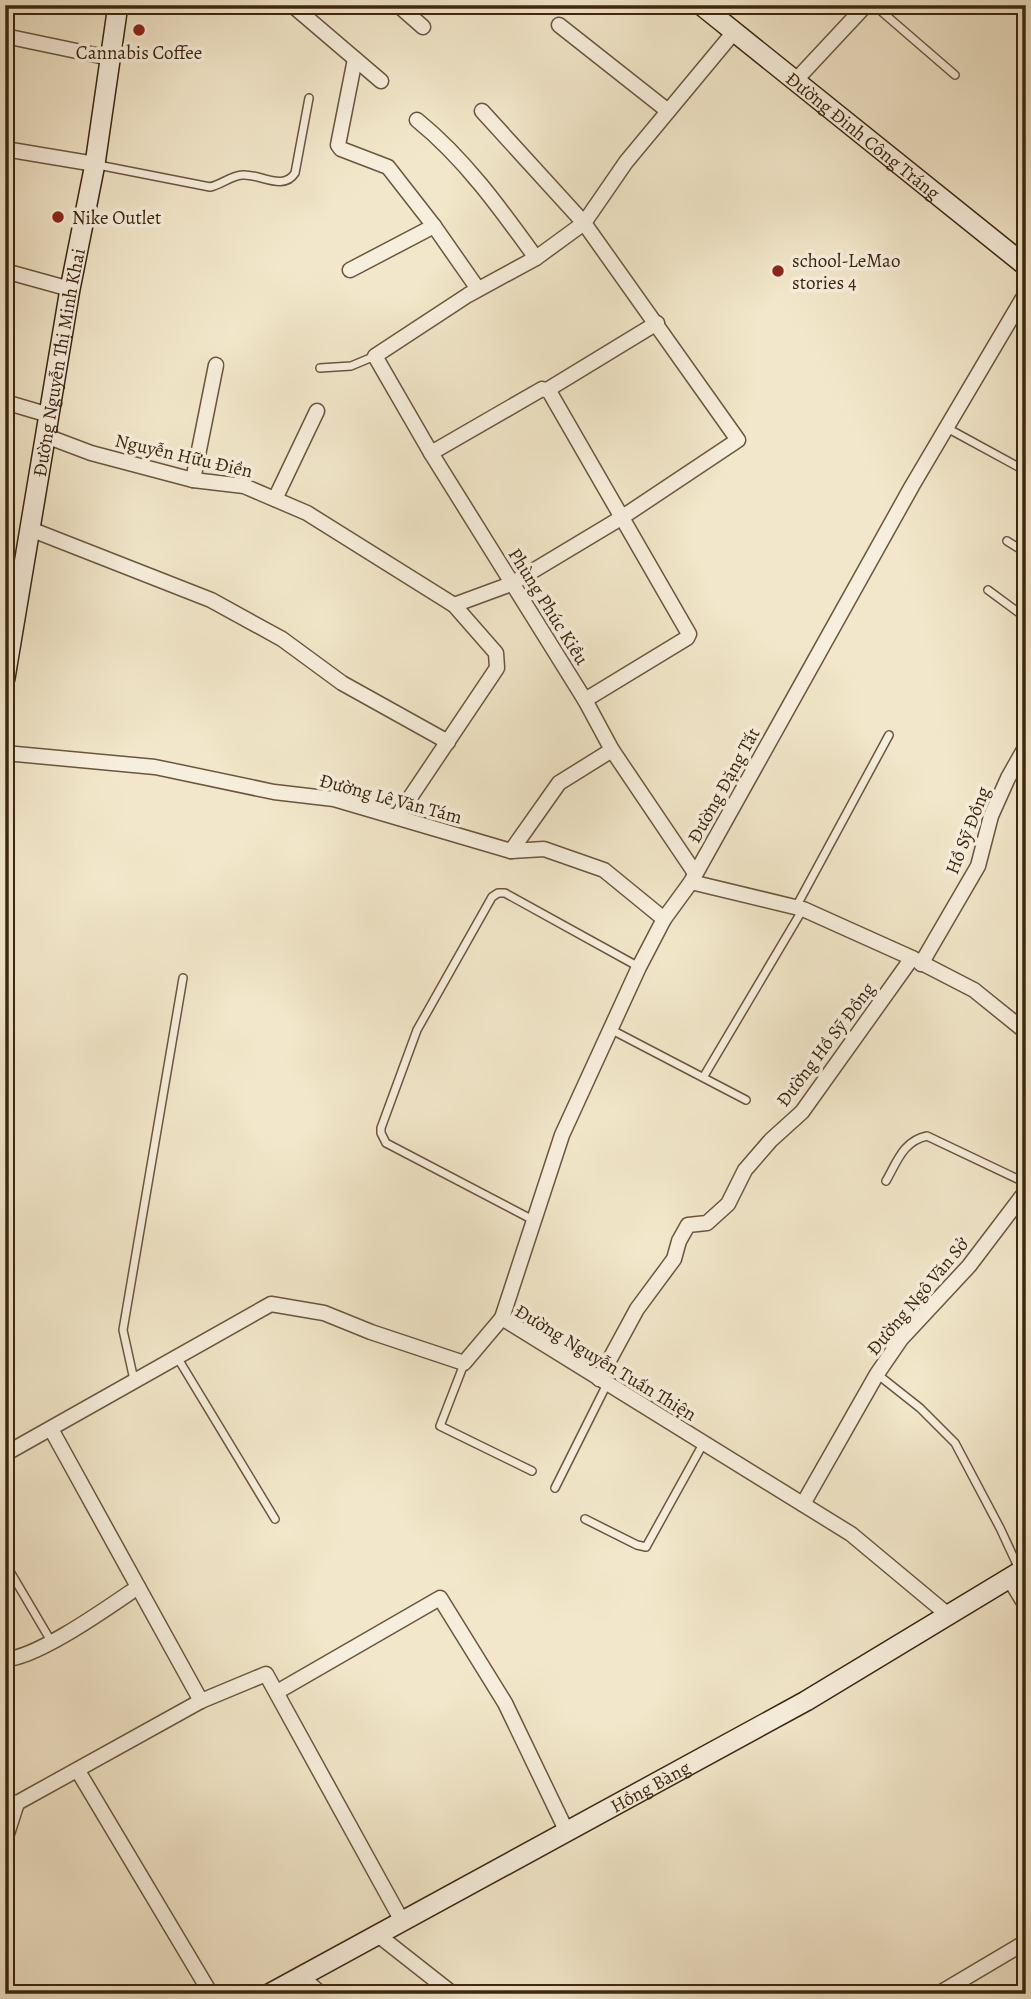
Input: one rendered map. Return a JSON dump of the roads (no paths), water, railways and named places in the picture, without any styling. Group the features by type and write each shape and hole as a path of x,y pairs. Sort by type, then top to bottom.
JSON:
{"street":[{"name":"Đường Nguyễn Thị Minh Khai","path":"5,678 70,289 95,164 118,5"},
{"path":"292,5 381,81"},
{"path":"398,5 423,27"},
{"name":"Đường Đinh Công Tráng","path":"701,5 1026,266"},
{"path":"795,81 866,5"},
{"path":"559,25 668,111"},
{"path":"375,356 478,289 536,258 584,223 626,162 734,32"},
{"path":"5,36 110,58"},
{"path":"355,59 338,145 341,149 388,167 478,289"},
{"path":"454,605 511,584 621,518 738,440 584,223 482,111"},
{"path":"417,120 437,136 493,199 536,258"},
{"path":"5,149 95,164"},
{"path":"350,270 434,226"},
{"path":"5,271 70,289"},
{"name":"Đường Đặng Tất","path":"502,1318 562,1135 639,967 664,919 693,877 1026,293"},
{"path":"431,453 542,389 547,390 657,323"},
{"name":"Phùng Phúc Kiều","path":"375,356 431,453 585,700 612,750 693,877"},
{"path":"193,480 216,365"},
{"path":"547,390 690,634 585,700"},
{"path":"5,402 49,415"},
{"path":"275,499 317,411"},
{"name":"Nguyễn Hữu Điền","path":"46,436 91,453 193,480 244,486 307,513 454,605 496,653 497,668 397,817"},
{"path":"30,529 211,600 282,639 342,683 448,742"},
{"name":"Hồ Sỹ Đồng","path":"916,961 978,866 991,816 1007,778 1026,746"},
{"path":"511,850 559,783 612,750"},
{"name":"Đường Lê Văn Tám","path":"5,753 155,767 274,792 334,799 511,850 544,849 604,870 664,919"},
{"path":"693,877 799,908 916,961 974,990 1026,1032"},
{"name":"Đường Hồ Sỹ Đồng","path":"603,1381 637,1309 674,1259 688,1224 707,1223 728,1204 745,1170 771,1140 802,1112 916,961"},
{"name":"Đường Ngô Văn Sở","path":"803,1504 877,1374 901,1339 969,1266 1026,1191"},
{"path":"5,1454 271,1304 324,1313 464,1363"},
{"name":"Đường Nguyễn Tuấn Thiện","path":"464,1363 502,1318 851,1534 947,1614"},
{"path":"51,1429 201,1701"},
{"path":"1018,1573 1026,1606"},
{"name":"Hồng Bàng","path":"268,1994 806,1701 1018,1573"},
{"path":"5,1659 13,1659 78,1627 138,1587"},
{"path":"277,1692 440,1598 505,1703 567,1832"},
{"path":"5,1840 11,1801 78,1771 201,1701 266,1674 402,1921"},
{"path":"78,1771 211,1994"},
{"path":"378,1935 453,1994"},
{"path":"938,1994 1026,1942"},
{"path":"301,1976 321,1994"}],"lane":[{"path":"874,5 955,75"},
{"path":"95,164 210,187 243,174 283,182 295,173 309,98"},
{"path":"320,368 351,366 375,356"},
{"path":"947,428 1026,471"},
{"path":"1007,541 1026,554"},
{"path":"988,590 1026,618"},
{"path":"704,1076 799,908 888,736"},
{"path":"536,1221 386,1143 383,1139 381,1128 417,1030 492,897 498,893 505,893 639,967"},
{"path":"134,1380 123,1330 183,978"},
{"path":"609,1029 746,1100"},
{"path":"886,1181 906,1145 917,1138 927,1136 1026,1183"},
{"path":"177,1357 275,1518"},
{"path":"464,1363 440,1426 532,1471"},
{"path":"877,1374 920,1408 955,1443 1000,1528 1018,1573"},
{"path":"555,1488 603,1381"},
{"path":"585,1519 646,1547 703,1444"},
{"path":"5,1563 51,1641"}],"place":[{"name":"Cannabis Coffee","path":"139,30"},
{"name":"Nike Outlet","path":"58,217"},
{"name":"school-LeMao stories 4","path":"778,271"}]}
